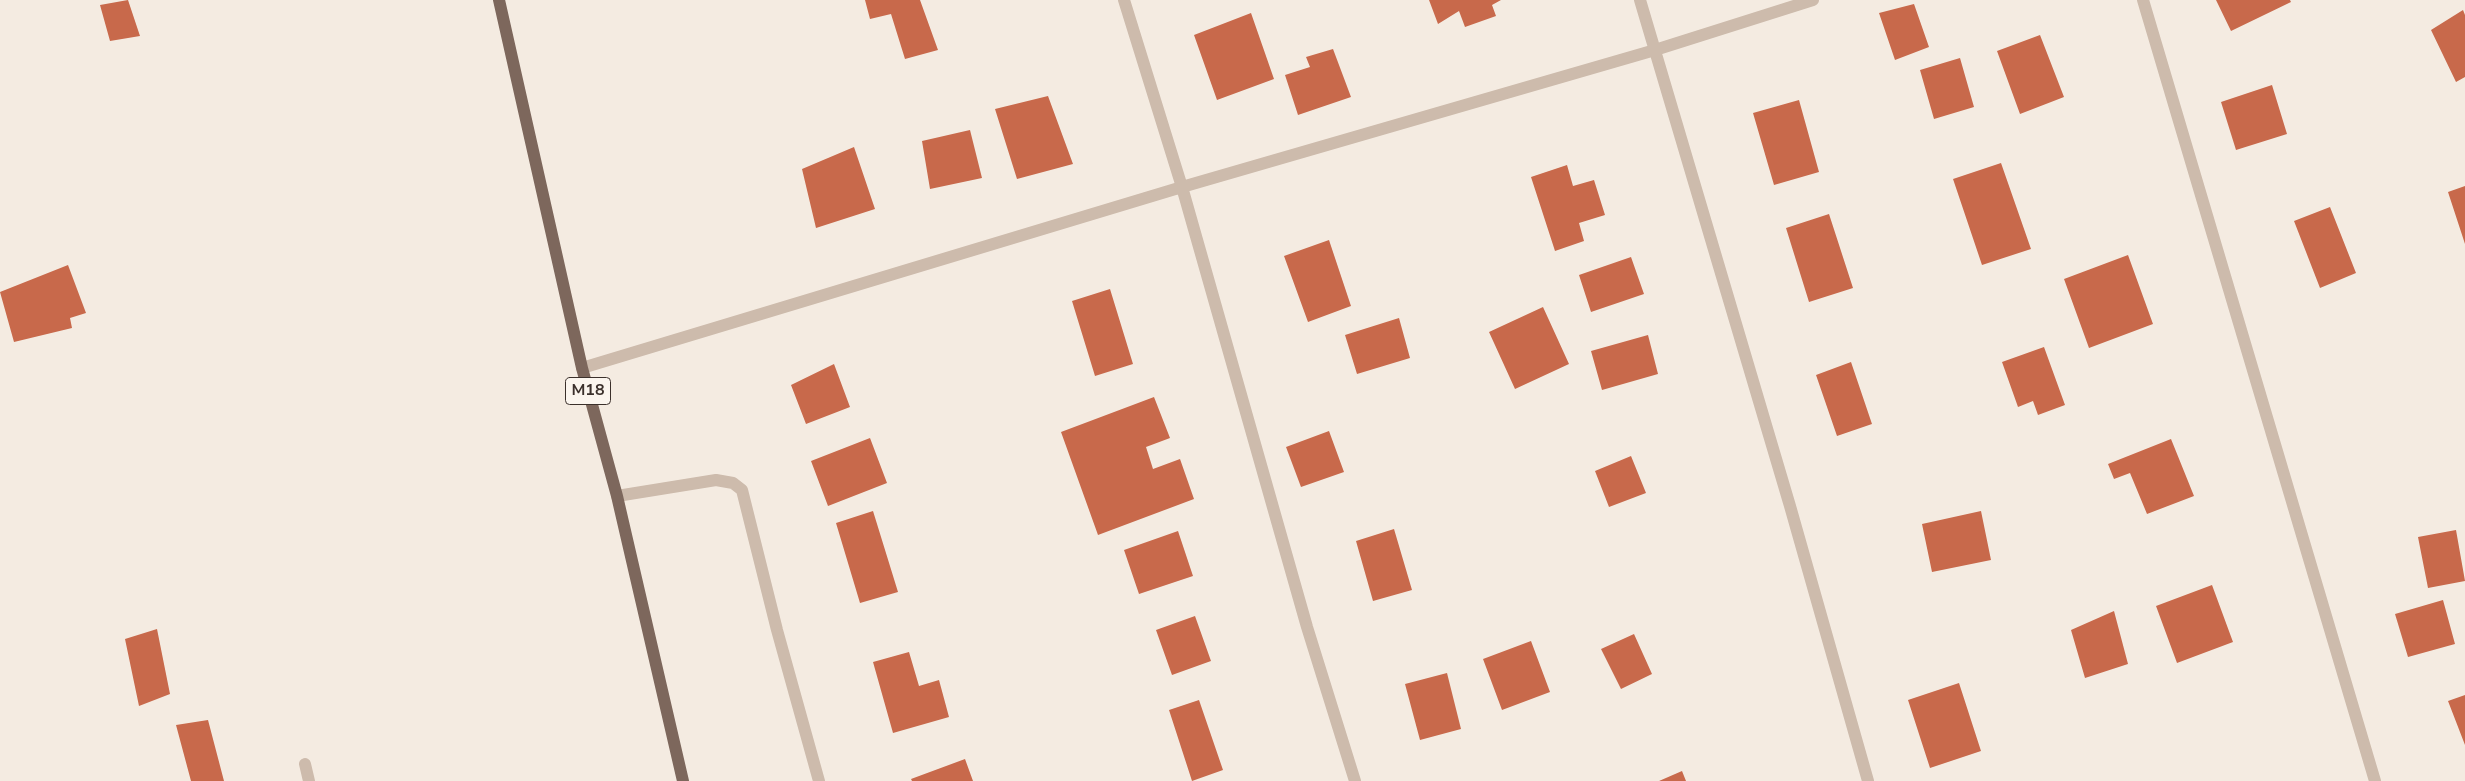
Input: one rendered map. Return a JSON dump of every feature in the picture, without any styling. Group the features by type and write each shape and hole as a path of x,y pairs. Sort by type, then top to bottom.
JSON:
{"main road":[{"name":"M18","path":"499,0 582,368 616,496 683,781"}],"street":[{"path":"1124,0 1182,187 1307,627 1355,781"},
{"path":"1640,0 1787,496 1868,781"},
{"path":"582,368 1182,187 1655,50 1813,0"},
{"path":"2143,0 2375,781"},
{"path":"616,496 716,480 733,483 742,490 777,630 819,781"},
{"path":"304,764 309,781"}],"building":[{"path":"128,0 140,36 110,41 100,5"},
{"path":"865,0 920,0 938,50 905,59 891,14 870,19"},
{"path":"1429,0 1501,0 1492,5 1496,16 1465,27 1459,11 1438,24"},
{"path":"2216,0 2290,0 2291,2 2231,31"},
{"path":"1914,4 1929,47 1895,60 1879,13"},
{"path":"2463,10 2465,15 2465,77 2456,82 2431,30"},
{"path":"1251,13 1274,79 1217,100 1194,35"},
{"path":"2040,35 2064,97 2020,114 1997,51"},
{"path":"1333,49 1351,97 1298,115 1285,75 1310,67 1306,57"},
{"path":"1960,58 1974,107 1934,119 1920,70"},
{"path":"2272,85 2287,134 2236,150 2221,102"},
{"path":"1048,96 1073,164 1017,179 995,109"},
{"path":"1799,100 1819,172 1774,185 1753,113"},
{"path":"970,130 982,178 930,189 922,141"},
{"path":"854,147 875,209 816,228 802,169"},
{"path":"2001,163 2031,249 1982,265 1953,179"},
{"path":"1567,165 1573,186 1594,180 1605,215 1579,223 1584,241 1555,251 1531,177"},
{"path":"2465,186 2465,244 2448,192"},
{"path":"2330,207 2356,273 2320,288 2294,221"},
{"path":"1829,214 1853,288 1809,302 1786,228"},
{"path":"1329,240 1351,306 1308,322 1284,256"},
{"path":"2128,255 2153,324 2089,348 2064,279"},
{"path":"1631,257 1644,294 1591,312 1579,275"},
{"path":"68,265 86,313 70,318 72,328 14,342 0,292"},
{"path":"1110,289 1133,364 1095,376 1072,301"},
{"path":"1543,307 1569,364 1515,389 1489,332"},
{"path":"1399,318 1410,358 1357,374 1345,335"},
{"path":"1648,335 1658,374 1602,390 1591,351"},
{"path":"2044,347 2065,405 2038,415 2033,401 2018,407 2002,362"},
{"path":"1851,362 1872,424 1837,436 1816,375"},
{"path":"834,364 850,407 806,424 791,385"},
{"path":"1154,397 1170,438 1146,447 1153,469 1180,459 1194,499 1098,535 1061,432"},
{"path":"1329,431 1344,472 1301,487 1286,447"},
{"path":"870,438 887,483 828,506 811,461"},
{"path":"2171,439 2194,496 2147,514 2130,473 2114,479 2108,464"},
{"path":"1631,456 1646,493 1609,507 1595,471"},
{"path":"873,511 898,592 860,603 836,523"},
{"path":"1981,511 1991,560 1932,572 1922,524"},
{"path":"1394,529 1412,590 1373,601 1356,541"},
{"path":"2456,530 2465,581 2428,588 2418,537"},
{"path":"1178,531 1193,576 1139,594 1124,550"},
{"path":"2212,585 2233,642 2177,663 2156,606"},
{"path":"2443,600 2455,644 2408,657 2395,614"},
{"path":"2114,611 2128,664 2085,678 2071,630"},
{"path":"1195,616 1211,661 1172,675 1156,630"},
{"path":"157,629 170,694 139,706 125,639"},
{"path":"1634,634 1652,674 1621,689 1601,649"},
{"path":"1531,641 1550,692 1502,710 1483,659"},
{"path":"909,652 919,686 939,680 949,717 893,733 873,662"},
{"path":"1447,673 1461,729 1420,740 1405,684"},
{"path":"1959,683 1981,751 1930,768 1908,700"},
{"path":"2465,695 2465,745 2448,701"},
{"path":"1199,700 1223,770 1192,781 1169,710"},
{"path":"208,720 224,781 191,781 176,725"},
{"path":"965,759 973,781 912,781 911,779"},
{"path":"1682,771 1686,781 1659,781"}]}
